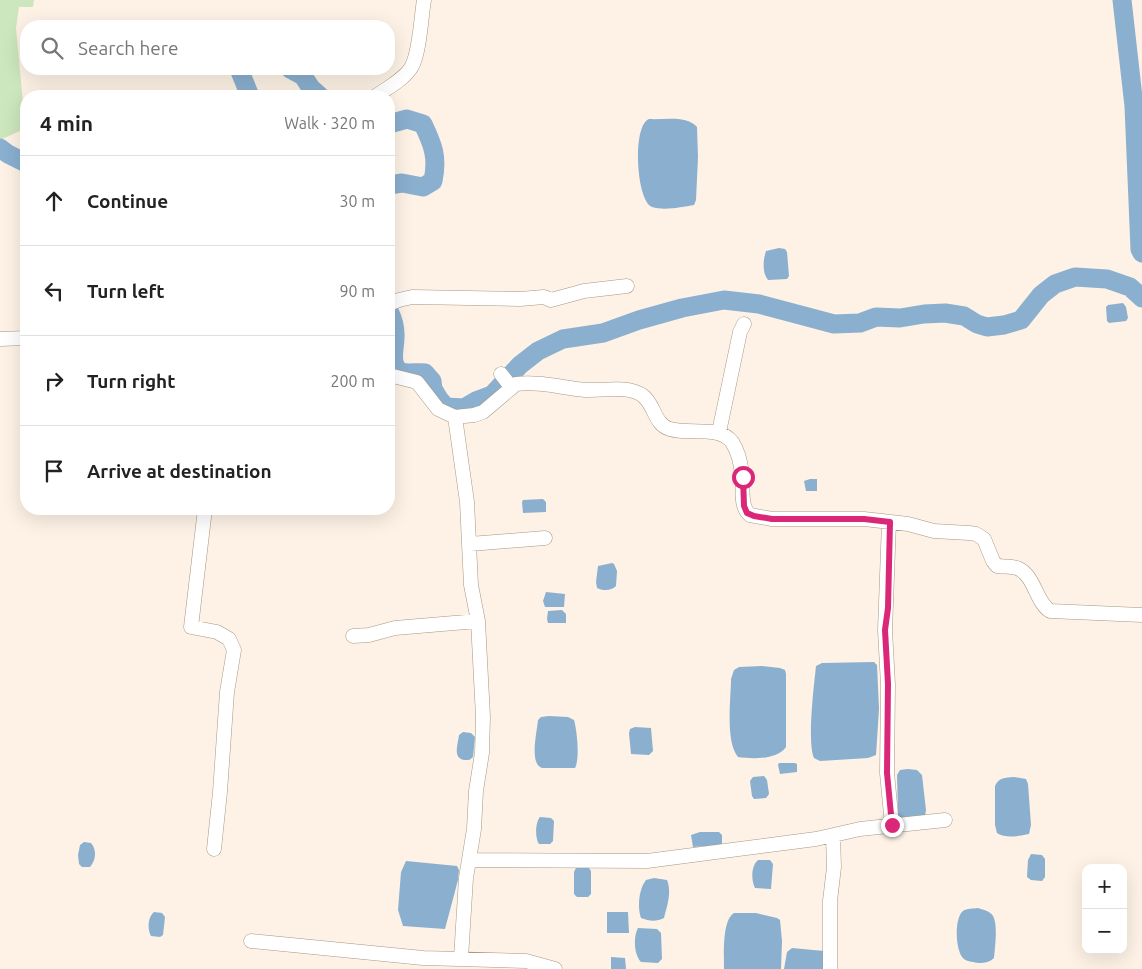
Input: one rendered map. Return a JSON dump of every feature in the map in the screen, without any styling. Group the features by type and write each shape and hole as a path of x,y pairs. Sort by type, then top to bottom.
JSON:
{"street":[{"path":"384,90 402,76 411,66 416,52 424,0"},
{"path":"395,302 412,297 520,299 544,297 551,300 584,291 627,286"},
{"path":"719,432 738,341 744,324"},
{"path":"0,339 20,338"},
{"path":"395,376 417,382 438,409 455,417 474,416 483,412 507,382 586,390 634,391 646,399 661,423 667,428 698,432 719,432 728,438 735,448 743,477 744,506 750,515 772,519 856,519 890,522 981,536 987,543 994,563 1018,569 1026,575 1040,600 1050,611 1142,615"},
{"path":"455,417 467,502 471,585 478,621 483,717 482,753 470,860 466,878 461,958"},
{"path":"204,515 190,627 217,632 229,639 234,650 227,692 214,849"},
{"path":"890,522 888,608 885,630 888,684 887,773 892,825"},
{"path":"470,544 545,538"},
{"path":"353,636 369,635 394,628 478,621"},
{"path":"470,860 647,860 833,836 860,829 944,820"},
{"path":"830,969 830,901 834,867 833,836"},
{"path":"251,942 422,958 526,961 555,969"}],"green space":[{"path":"0,0 34,0 33,7 19,7 16,28 22,90 20,90 20,131 0,140"}],"water":[{"path":"649,119 681,119 697,127 698,157 696,200 694,205 662,209 652,207 647,202 642,192 638,148 640,134 644,124"},
{"path":"779,248 785,249 787,252 789,276 787,279 768,280 764,266 766,251"},
{"path":"1123,303 1126,307 1128,318 1126,321 1109,323 1107,321 1106,307"},
{"path":"817,479 817,491 806,491 804,481"},
{"path":"543,499 546,502 546,512 523,513 523,500"},
{"path":"612,563 617,571 616,586 607,590 597,588 598,566"},
{"path":"546,592 565,594 564,607 545,607 543,601"},
{"path":"562,610 566,614 566,623 548,623 548,611"},
{"path":"874,662 877,665 879,709 876,755 868,758 820,761 814,758 811,727 816,666 822,663"},
{"path":"762,666 785,670 786,747 771,756 757,758 738,757 731,741 730,731 731,679 734,670 739,667"},
{"path":"541,717 568,717 574,720 578,751 575,768 542,768 538,765 535,754 535,739 538,720"},
{"path":"635,727 651,728 653,751 649,755 631,754 629,733 630,729"},
{"path":"463,732 471,733 475,737 473,757 469,760 461,759 457,754 459,735"},
{"path":"779,763 797,764 797,772 780,774"},
{"path":"900,770 917,770 922,775 925,816 900,818 898,815 897,775"},
{"path":"764,776 767,780 769,794 766,798 754,799 750,781 753,777"},
{"path":"1014,777 1026,779 1028,784 1031,825 1029,834 1004,836 997,833 995,825 995,786 1000,779"},
{"path":"540,817 551,818 554,821 553,841 550,844 539,844 536,827"},
{"path":"700,832 719,832 722,835 722,845 693,847 691,835"},
{"path":"84,842 91,843 95,852 95,858 90,867 82,867 79,864 80,845"},
{"path":"1031,854 1042,855 1045,859 1045,877 1042,881 1031,880 1027,877 1028,860"},
{"path":"758,860 770,860 773,864 771,889 755,888 752,873"},
{"path":"406,861 457,866 459,870 458,880 445,929 403,926 398,910 401,872"},
{"path":"576,868 589,868 591,871 591,894 588,897 577,897 574,894 574,872"},
{"path":"654,878 667,880 669,894 664,918 652,921 641,918 639,904 640,893 646,880"},
{"path":"978,908 992,914 996,930 994,958 981,963 964,959 957,943 957,927 960,915 968,909"},
{"path":"154,912 162,913 165,917 163,935 160,937 151,936 149,930 149,920"},
{"path":"607,912 628,912 629,933 607,933"},
{"path":"734,913 756,913 780,920 782,941 781,969 724,969 727,923"},
{"path":"638,928 657,929 661,933 662,959 658,963 641,962 639,959 635,946 635,936"},
{"path":"792,948 824,951 827,969 784,969 787,952"},
{"path":"611,957 625,958 626,969 611,969"}],"waterway":[{"path":"1122,0 1134,106 1140,249 1142,253"},
{"path":"241,75 248,90"},
{"path":"301,75 313,90"},
{"path":"395,122 407,119 423,124 435,158 433,181 423,187 402,183 395,184"},
{"path":"0,148 20,160"},
{"path":"395,365 403,373 425,373 432,381 433,389 446,407 464,408 492,395 520,365 538,351 563,339 603,333 639,320 682,308 724,300 759,304 834,324 860,323 876,317 900,318 945,313 964,316 977,324 987,327 1021,320 1041,295 1055,284 1075,277 1107,279 1130,287 1142,298"},
{"path":"395,328 395,339"}],"route":[{"path":"743,477 745,510 754,516 772,519 864,519 890,522 888,608 885,630 888,662 887,773 892,825"}]}
